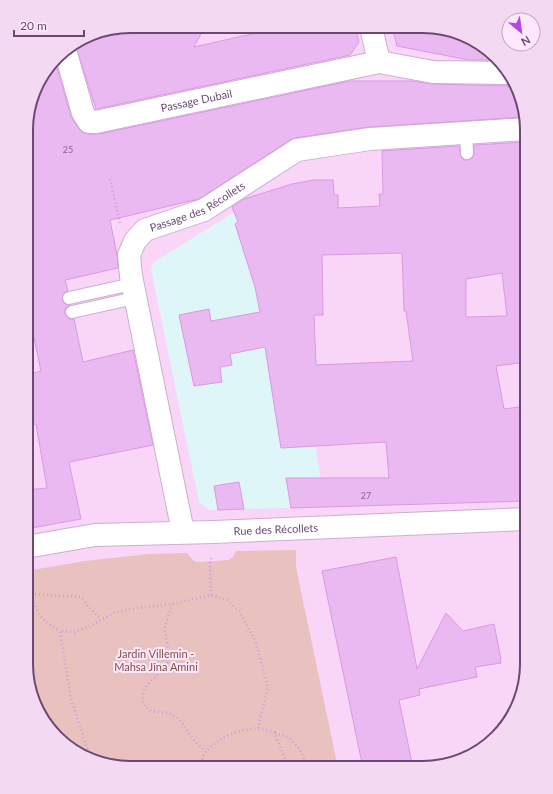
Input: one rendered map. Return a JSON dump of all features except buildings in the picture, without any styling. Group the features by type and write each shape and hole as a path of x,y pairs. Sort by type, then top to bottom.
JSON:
{"street":[{"path":"372,33 379,62"},
{"name":"Passage Dubail","path":"67,56 83,113 89,122 96,122 379,62 433,72 502,73"},
{"name":"Passage des Récollets","path":"183,532 134,291 129,255 135,241 145,230 204,210 297,150 370,139 466,143 520,131"},
{"name":"Rue des Récollets","path":"33,546 95,535 214,532 520,519"}],"lane":[{"path":"69,298 134,291"},
{"path":"72,312 134,291"}],"path":[{"path":"110,179 120,223"},
{"path":"210,562 211,595"},
{"path":"33,594 81,597 101,619"},
{"path":"33,600 35,607 49,626 60,631 75,632 114,613 130,609 173,604 211,595 227,600 239,611 255,640 268,687 258,728"},
{"path":"173,604 165,629 169,652 168,662 145,688 143,702 145,707 151,712 164,712 173,715 185,725 191,737 206,752"},
{"path":"60,631 71,699 88,751"},
{"path":"202,761 206,752 222,738 240,730 258,728 288,737 298,747 305,761"},
{"path":"274,732 286,761"}],"shaded area":[{"path":"118,34 435,34 460,40 482,53 500,71 510,87 517,105 520,130 520,670 515,695 504,718 487,737 466,751 448,758 423,761 118,760 99,756 76,745 57,728 43,707 36,689 33,664 34,118 36,105 43,87 49,76 66,57 76,49 93,40"},
{"path":"246,205 299,340 325,507 209,510 199,502 151,269 154,262"}],"green space":[{"name":"Jardin Villemin - Mahsa Jîna Amini","path":"296,550 296,567 337,761 118,760 105,758 87,751 66,737 49,718 36,689 33,664 33,570 85,561 148,554 187,553 194,561 200,562 228,560 233,557 236,551"}]}
